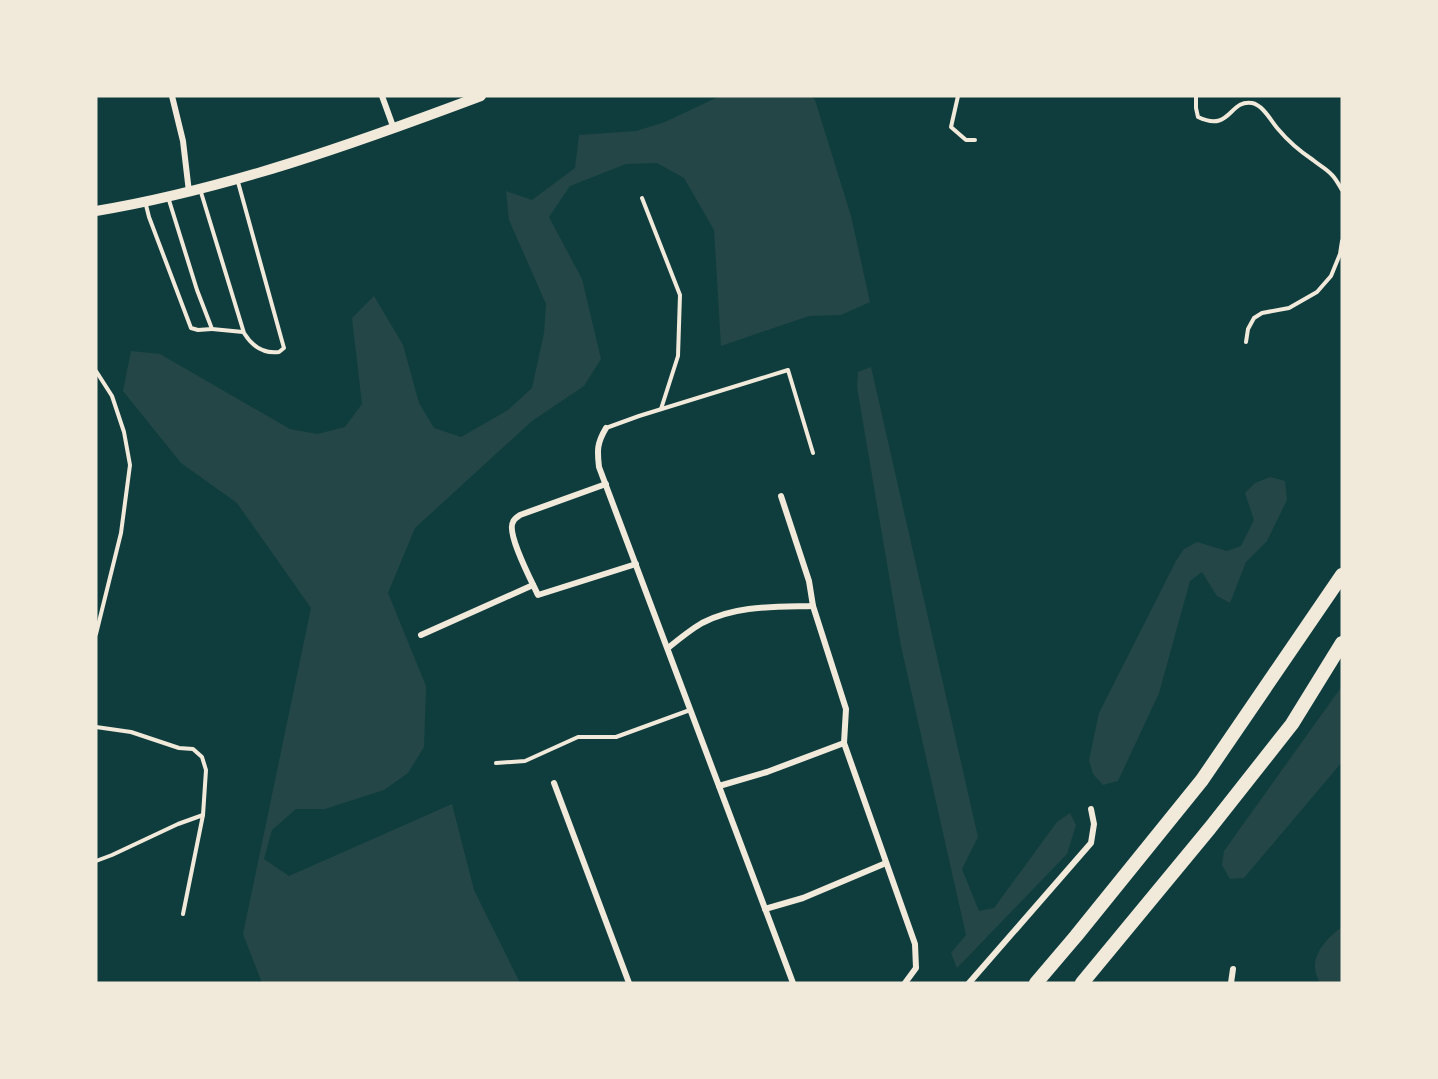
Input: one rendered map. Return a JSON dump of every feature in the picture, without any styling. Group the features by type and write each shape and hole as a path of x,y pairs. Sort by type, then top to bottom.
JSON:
{"highway":[{"path":"1036,983 1202,780 1342,575"},
{"path":"1082,983 1210,828 1292,724 1342,644"}],"main road":[{"path":"96,211 194,190 332,150 481,96"}],"street":[{"path":"172,96 194,190"},
{"path":"382,96 393,129"},
{"path":"606,428 597,450 599,467 793,983"},
{"path":"606,484 520,515 511,528 518,551 538,595 636,564"},
{"path":"781,496 809,581 813,606 846,708 844,743 915,944 916,968 905,983"},
{"path":"421,635 533,585"},
{"path":"668,648 701,623 726,612 756,608 813,606"},
{"path":"719,786 767,772 844,743"},
{"path":"554,783 629,983"},
{"path":"969,983 1091,843 1094,824 1091,809"},
{"path":"765,909 803,898 886,863"},
{"path":"1231,983 1233,969"}],"lane":[{"path":"958,96 951,127 966,140 975,140"},
{"path":"1196,96 1198,117 1209,122 1217,122 1226,117 1240,104 1253,103 1263,110 1280,132 1331,174 1342,190"},
{"path":"194,190 243,332 254,347 265,352 279,352 284,348 237,178"},
{"path":"168,196 197,290 212,329"},
{"path":"642,198 680,295 678,356 661,409"},
{"path":"145,202 191,328 243,332"},
{"path":"1246,342 1248,329 1254,318 1262,313 1289,308 1317,292 1331,276 1340,254 1342,241"},
{"path":"606,428 788,370 813,453"},
{"path":"96,372 112,396 124,432 130,465 121,533 96,634"},
{"path":"496,763 525,761 578,738 615,737 691,709"},
{"path":"96,727 131,732 179,748 193,749 202,757 206,770 203,815 183,914"},
{"path":"96,861 203,815"}],"shaded area":[{"path":"720,96 811,96 815,100 851,216 870,302 841,315 809,316 721,346 714,230 684,178 657,163 626,164 570,186 549,217 582,279 601,359 584,386 532,421 415,528 388,593 426,686 424,747 408,773 384,790 325,809 296,809 272,830 264,859 289,876 452,804 474,890 520,983 262,983 243,934 311,608 237,503 181,463 123,391 131,351 160,354 290,429 317,434 345,427 362,404 352,318 374,296 403,345 419,403 434,428 461,437 508,410 532,388 544,333 546,304 509,220 506,191 532,200 575,168 579,135 636,131 665,122"},
{"path":"871,367 978,837 962,869 979,911 994,908 1057,822 1070,813 1076,825 1067,854 957,968 951,953 966,935 901,646 857,387 858,372"},
{"path":"1270,477 1285,481 1287,500 1267,541 1246,562 1230,603 1217,596 1202,572 1190,581 1159,693 1118,781 1103,785 1093,774 1089,760 1099,713 1176,561 1184,549 1197,542 1227,551 1241,546 1254,520 1245,493 1255,483"},
{"path":"1342,686 1342,762 1244,878 1230,879 1222,865 1224,851"},
{"path":"1342,927 1342,983 1320,983 1315,970 1317,956 1327,940"}]}
